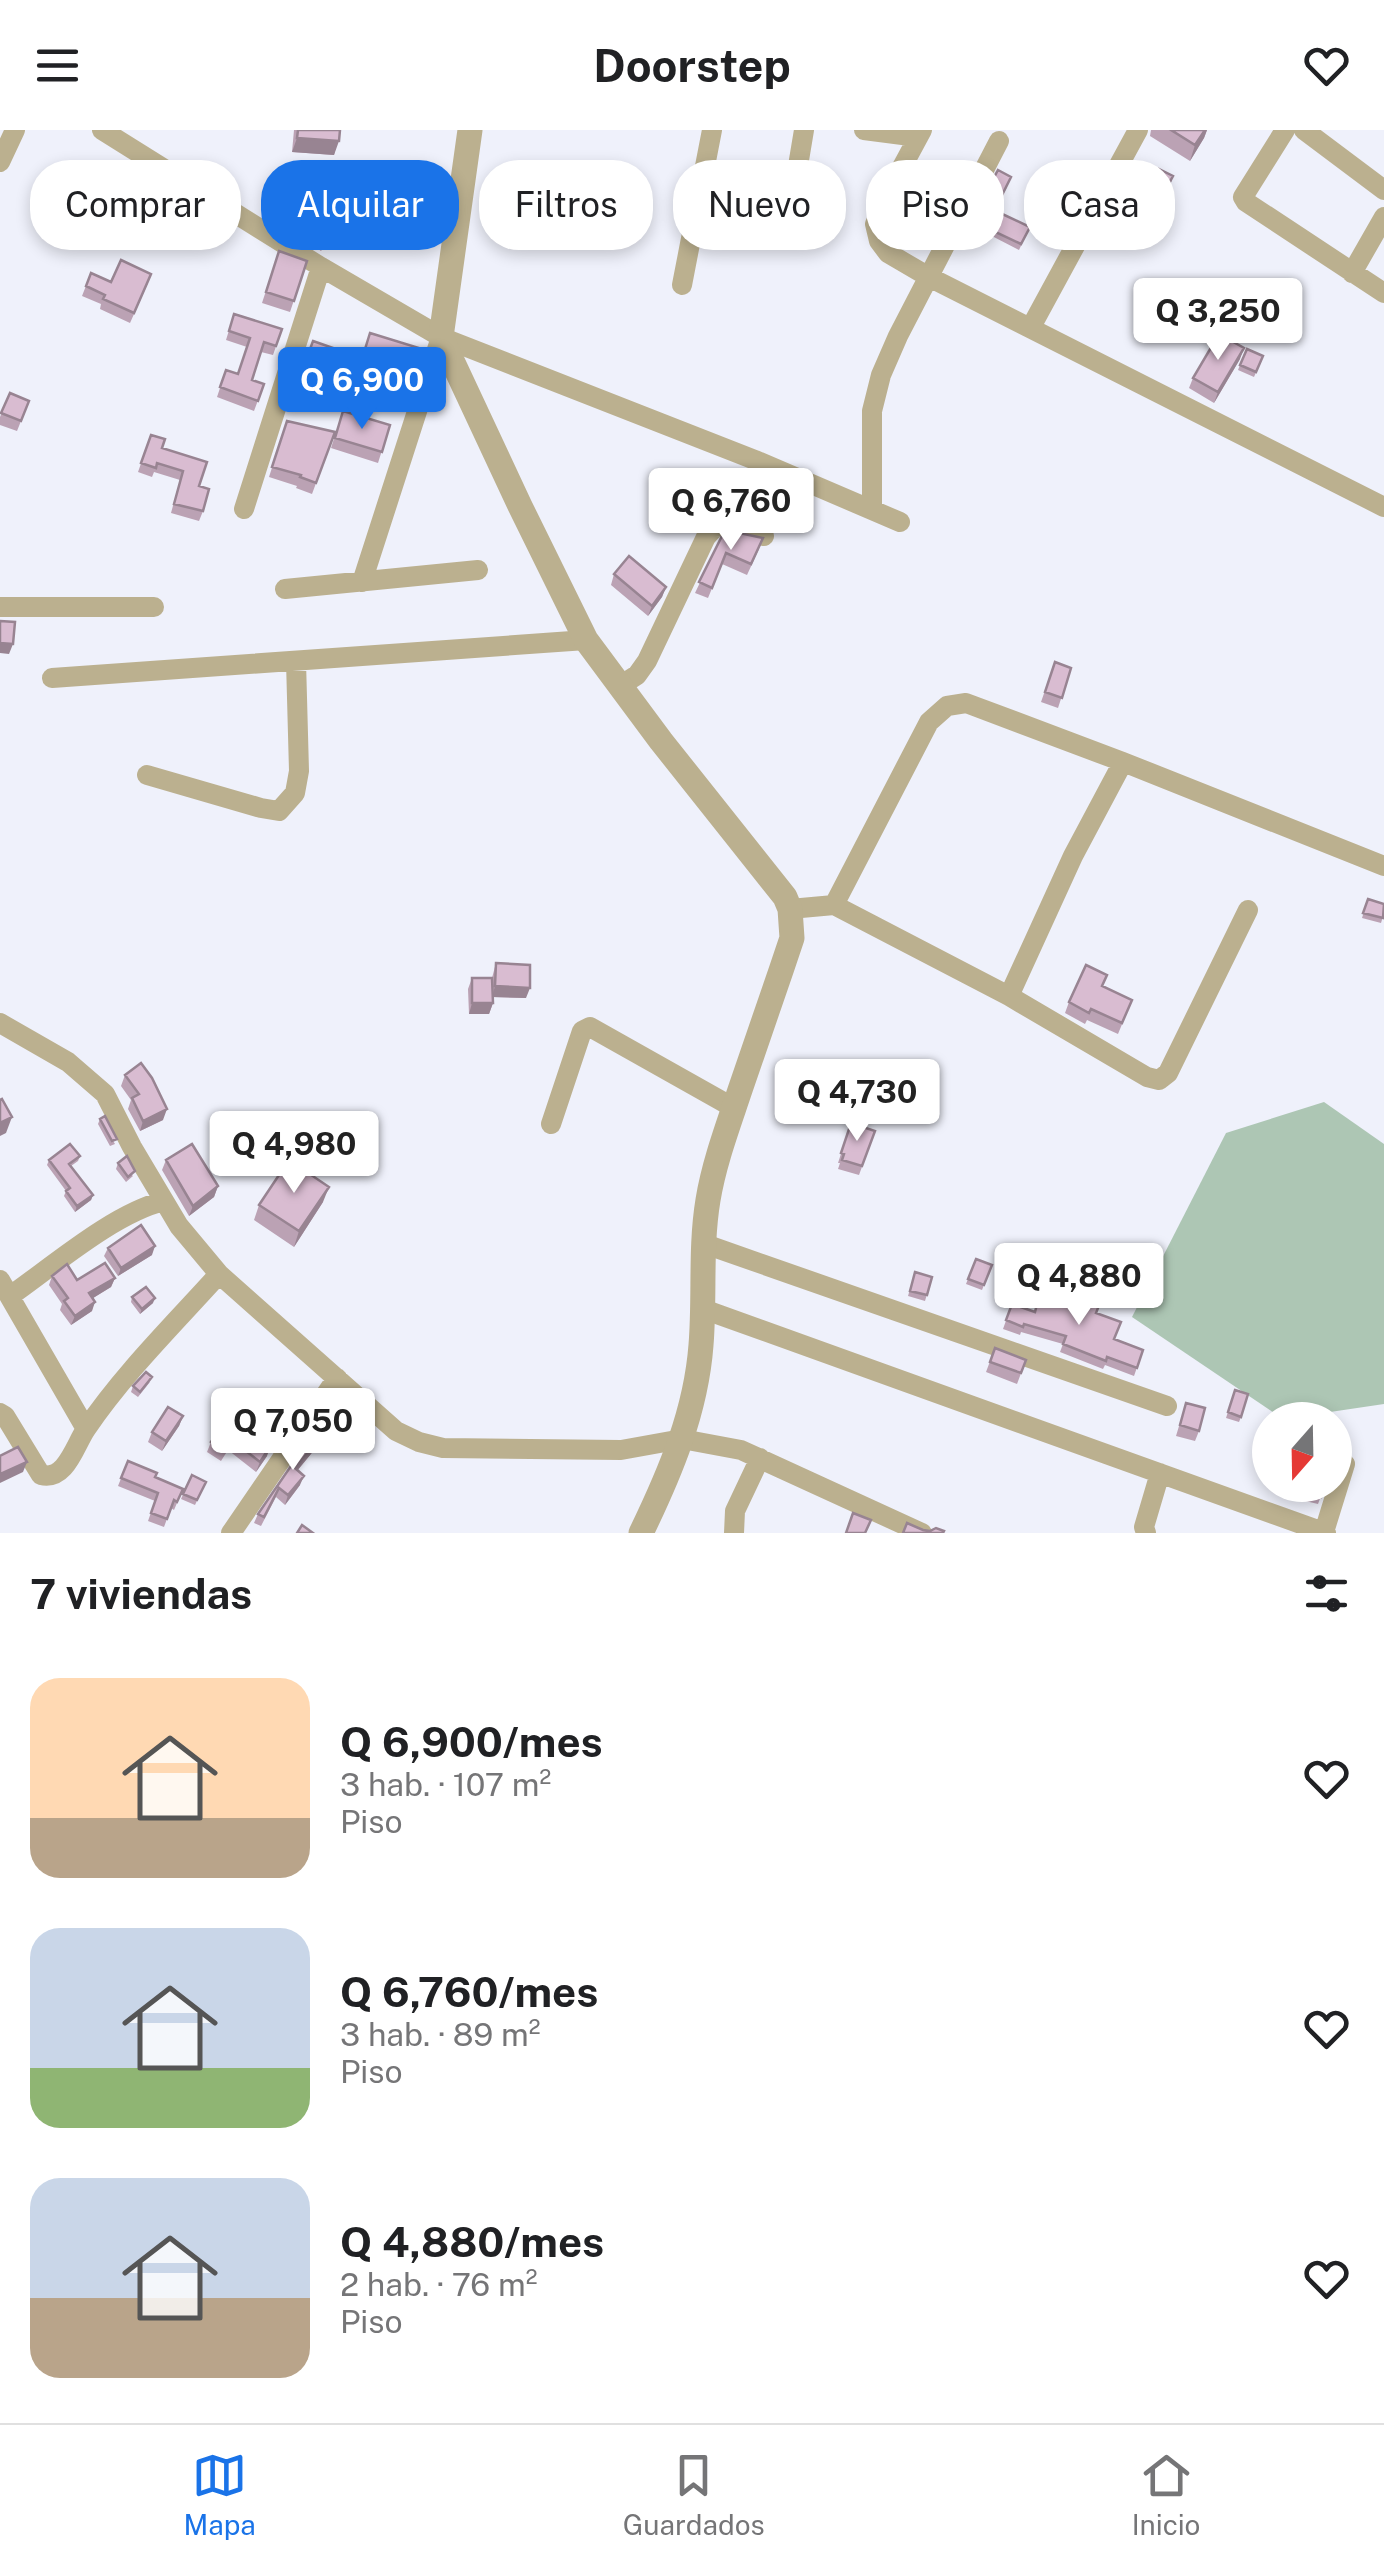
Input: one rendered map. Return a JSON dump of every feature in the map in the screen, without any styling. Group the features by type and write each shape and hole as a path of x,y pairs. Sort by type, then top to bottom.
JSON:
{"street":[{"path":"0,162 15,130"},
{"path":"102,130 441,337 755,460 900,522"},
{"path":"362,582 441,337 470,130"},
{"path":"682,286 712,130"},
{"path":"799,160 804,130"},
{"path":"864,130 920,133 875,224 879,241 888,254 1384,507"},
{"path":"1031,327 1138,130"},
{"path":"1285,130 1243,197 1250,206 1384,294"},
{"path":"1304,130 1384,190"},
{"path":"872,509 871,427 876,391 898,336 1000,141"},
{"path":"1352,273 1384,217"},
{"path":"244,509 322,266"},
{"path":"441,337 586,640 790,909 792,938 708,1196 702,1243 700,1350 682,1439 641,1533"},
{"path":"620,686 637,675 647,660 706,537 715,526 764,536"},
{"path":"285,589 478,570"},
{"path":"0,606 154,607"},
{"path":"52,678 586,640"},
{"path":"147,774 279,810 295,793 299,771 296,660"},
{"path":"834,905 928,722 947,706 966,703 1384,866"},
{"path":"1009,996 1072,856 1124,762"},
{"path":"790,909 834,905 1009,996 1147,1077 1159,1080 1168,1073 1248,910"},
{"path":"0,1022 68,1062 105,1094 179,1226 219,1274 396,1430 443,1448 622,1450 682,1439 741,1450 922,1533"},
{"path":"551,1124 582,1031 590,1028 734,1108"},
{"path":"86,1429 5,1288 118,1220 164,1201"},
{"path":"702,1243 1166,1406"},
{"path":"0,1413 42,1476 48,1478 64,1468 86,1429 129,1374 219,1274"},
{"path":"703,1309 1325,1533 1334,1502"},
{"path":"231,1533 337,1378"},
{"path":"734,1533 735,1511 760,1458"},
{"path":"1146,1533 1144,1526 1160,1472"}],"green space":[{"path":"1324,1102 1384,1144 1384,1404 1352,1409 1352,1402 1258,1402 1132,1317 1226,1133"}],"building":[{"path":"298,130 340,130 339,141 297,138"},
{"path":"1171,130 1205,130 1195,145"},
{"path":"1004,215 1024,224 1021,244 1004,236"},
{"path":"279,251 307,261 294,301 266,292"},
{"path":"121,260 151,274 134,313 86,286 91,273 111,282"},
{"path":"234,314 282,329 276,346 264,342 252,380 264,384 258,401 220,387 226,370 238,374 250,338 229,331"},
{"path":"370,333 419,348 411,374 362,359"},
{"path":"1219,334 1244,348 1218,392 1193,378"},
{"path":"313,341 336,349 330,368 306,360"},
{"path":"1247,349 1263,356 1256,372 1240,365"},
{"path":"320,366 357,380 349,402 312,388"},
{"path":"10,393 29,401 21,421 1,413"},
{"path":"343,411 390,425 382,452 335,438"},
{"path":"287,421 335,432 316,483 272,467"},
{"path":"151,435 165,439 162,448 207,462 199,486 209,489 203,511 174,504 183,471 141,463"},
{"path":"725,530 763,538 751,564 726,553 712,588 699,582"},
{"path":"629,556 666,587 652,606 614,574"},
{"path":"0,621 15,622 13,644 0,643"},
{"path":"1055,662 1071,668 1062,698 1045,692"},
{"path":"1368,899 1384,904 1383,918 1363,913"},
{"path":"496,963 530,965 530,988 495,986"},
{"path":"1086,965 1107,975 1102,986 1132,1000 1122,1023 1069,1002"},
{"path":"472,978 492,978 493,1003 472,1003"},
{"path":"141,1063 167,1109 143,1121 132,1098 139,1094 125,1075"},
{"path":"0,1100 12,1117 0,1123"},
{"path":"105,1116 117,1139 112,1141 100,1119"},
{"path":"851,1123 875,1131 862,1166 842,1160"},
{"path":"240,1129 277,1143 272,1160 232,1150"},
{"path":"70,1144 80,1156 69,1164 93,1195 77,1206 66,1191 70,1188 49,1160"},
{"path":"192,1144 218,1186 193,1206 166,1160"},
{"path":"127,1156 135,1171 128,1177 118,1163"},
{"path":"289,1160 329,1187 299,1231 259,1205"},
{"path":"141,1225 155,1246 121,1268 108,1248"},
{"path":"976,1259 992,1265 984,1285 968,1279"},
{"path":"105,1263 115,1278 89,1293 95,1302 75,1316 52,1276 67,1264 77,1280"},
{"path":"915,1272 932,1277 927,1295 910,1291"},
{"path":"146,1287 155,1298 142,1309 132,1297"},
{"path":"1039,1296 1076,1307 1079,1296 1100,1303 1096,1313 1121,1322 1114,1339 1143,1350 1137,1368 1063,1344 1066,1336 1006,1320 1012,1304 1035,1312"},
{"path":"995,1348 1026,1360 1021,1373 990,1362"},
{"path":"146,1372 152,1377 140,1392 133,1386"},
{"path":"1235,1390 1248,1394 1241,1417 1228,1412"},
{"path":"1186,1403 1205,1408 1199,1431 1180,1425"},
{"path":"168,1407 183,1416 166,1441 152,1432"},
{"path":"230,1415 271,1445 260,1462 232,1440 224,1451 211,1442"},
{"path":"317,1428 324,1433 295,1468 304,1476 288,1495 279,1488 264,1517 258,1514"},
{"path":"18,1447 27,1462 0,1474 0,1456"},
{"path":"128,1461 183,1489 167,1519 151,1513 158,1493 121,1478"},
{"path":"192,1475 206,1482 197,1500 183,1494"},
{"path":"853,1513 871,1520 865,1533 846,1533"},
{"path":"907,1523 923,1530 944,1531 903,1533"},
{"path":"302,1525 313,1533 297,1533"}]}
